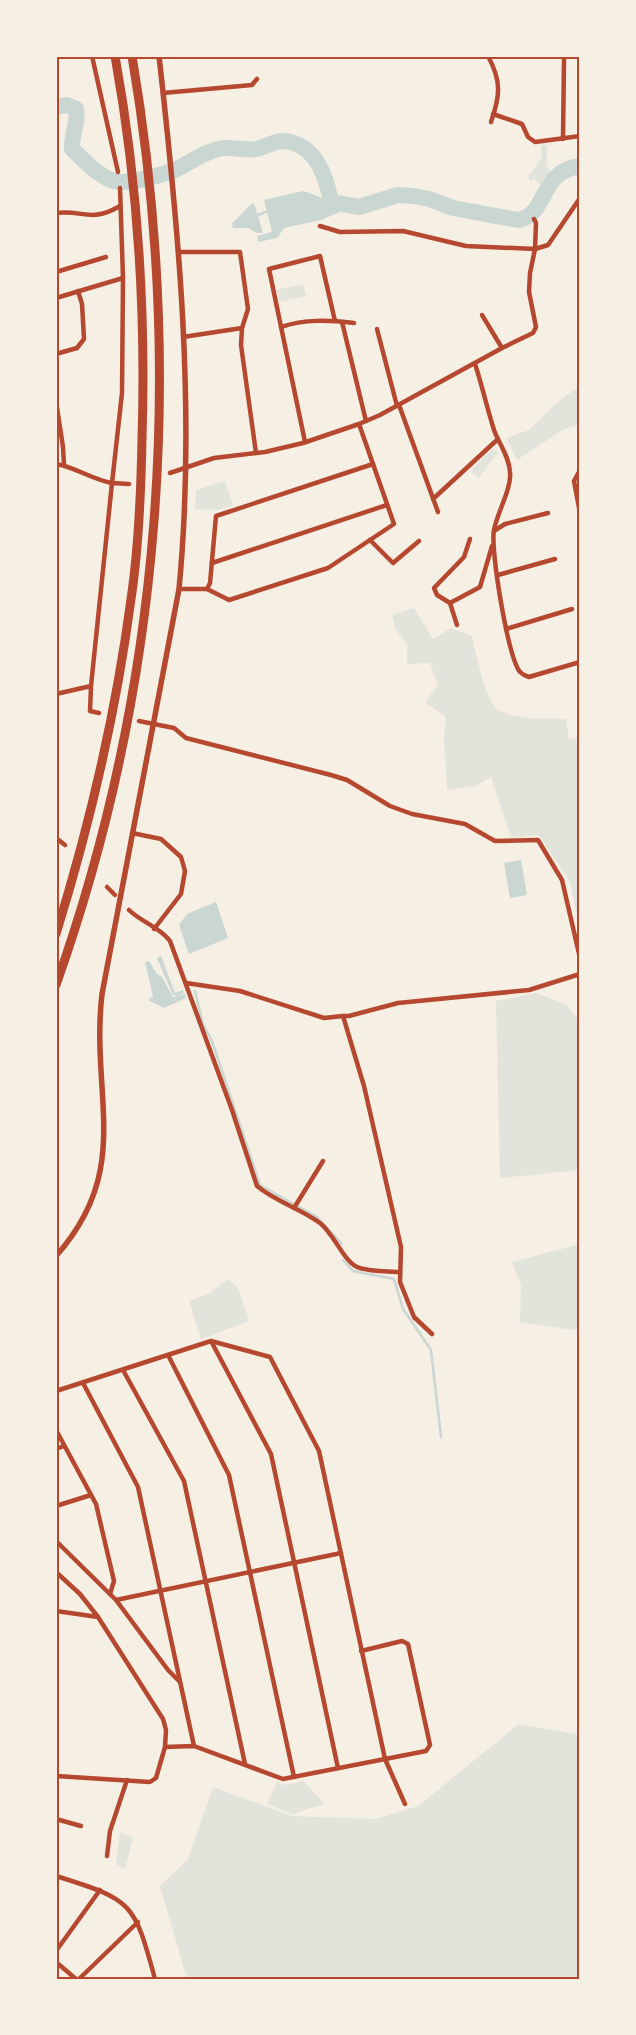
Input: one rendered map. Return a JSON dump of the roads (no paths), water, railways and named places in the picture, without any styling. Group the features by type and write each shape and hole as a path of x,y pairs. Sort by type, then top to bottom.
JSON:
{"highway":[{"path":"56,934 83,846 116,699 132,597 141,489 144,380 139,242 130,151 115,56"},
{"path":"56,985 74,935 100,846 126,733 141,646 160,454 161,383 158,273 151,189 132,56"}],"street":[{"path":"92,56 118,172"},
{"path":"56,1256 70,1240 92,1201 103,1160 104,1123 99,1054 100,1008 179,589 185,527 186,467 179,252 173,177 159,56"},
{"path":"488,56 497,73 499,91 491,122"},
{"path":"563,139 564,60"},
{"path":"163,93 252,85 257,79"},
{"path":"494,114 522,124 528,137 535,142 580,136"},
{"path":"99,713 90,711 91,686 122,393 123,278 120,188"},
{"path":"320,226 340,232 403,230 466,246 535,249 548,245 580,198"},
{"path":"56,213 88,217 106,214 120,206"},
{"path":"170,473 214,458 256,453 305,442 359,424 398,406 502,348 533,333 536,327 529,292 530,273 535,249 536,223 534,218"},
{"path":"179,252 240,252 248,309 242,328 241,344 256,453"},
{"path":"305,442 268,269 320,256 335,321"},
{"path":"56,272 106,257"},
{"path":"56,298 123,278"},
{"path":"56,354 77,348 84,340 82,304 78,291"},
{"path":"482,316 502,348"},
{"path":"281,327 298,321 354,323"},
{"path":"342,322 366,421"},
{"path":"183,337 242,328"},
{"path":"377,329 398,406 438,512"},
{"path":"450,603 480,587 511,475 509,462 498,439 475,364"},
{"path":"56,401 64,447 64,465"},
{"path":"179,589 207,589 229,600 328,568 394,524 359,424"},
{"path":"433,499 498,439"},
{"path":"56,464 64,465 94,480 128,484"},
{"path":"207,589 210,583 216,516 373,464"},
{"path":"580,470 574,481 580,513"},
{"path":"212,563 388,504"},
{"path":"494,531 505,524 548,513"},
{"path":"457,625 450,603 437,595 434,588 464,556 470,539"},
{"path":"370,540 392,563 419,541"},
{"path":"492,546 506,629 520,672 529,677 580,662"},
{"path":"498,575 555,559"},
{"path":"506,629 572,609"},
{"path":"56,694 91,686"},
{"path":"139,721 174,728 186,738 347,780 390,806 412,814 465,824 496,841 538,840 562,880 580,958"},
{"path":"132,833 161,839 167,843 181,857 185,871 182,894 154,929"},
{"path":"56,838 65,845"},
{"path":"106,887 114,895"},
{"path":"129,910 139,920 154,929 164,932 170,941 257,1186 267,1195 321,1224 333,1237 350,1262 358,1267 399,1272"},
{"path":"186,984 240,991 324,1018 349,1016 398,1003 529,990 580,974"},
{"path":"343,1016 364,1086 401,1247 400,1282 414,1317 432,1334"},
{"path":"294,1208 323,1161"},
{"path":"210,1341 271,1454 338,1768"},
{"path":"56,1391 210,1341 270,1357 319,1451 385,1759 405,1804"},
{"path":"168,1355 229,1475 294,1777"},
{"path":"123,1370 184,1482 245,1764"},
{"path":"82,1383 138,1487 194,1746"},
{"path":"56,1430 96,1504 114,1581 110,1594"},
{"path":"56,1449 64,1446"},
{"path":"56,1506 91,1496"},
{"path":"56,1541 116,1600 168,1670 180,1683"},
{"path":"116,1600 341,1553"},
{"path":"56,1572 80,1594 98,1617 157,1706 166,1730 165,1747 156,1778 150,1782 56,1776"},
{"path":"56,1611 98,1617"},
{"path":"165,1747 194,1746 283,1779 426,1751 430,1745 408,1644 402,1641 362,1650"},
{"path":"107,1856 110,1832 126,1780"},
{"path":"56,1818 81,1826"},
{"path":"56,1876 109,1893 124,1904 138,1922 155,1979"},
{"path":"56,1951 100,1890"},
{"path":"56,1962 78,1979 138,1922"}],"waterway":[{"path":"56,107 67,105 76,109 72,149 102,175 108,179 121,182 167,173 217,149 249,150 283,141 294,143 311,154 322,171 331,202 359,207 398,195 413,196 429,199 453,208 518,220 528,216 535,210 550,184 557,176 567,170 580,166"},
{"path":"340,208 359,207"},
{"path":"256,216 270,210"},
{"path":"195,991 203,1024 212,1041 260,1185 317,1217 342,1244"},
{"path":"343,1260 353,1271 394,1279 403,1309 431,1350 441,1437"}]}
